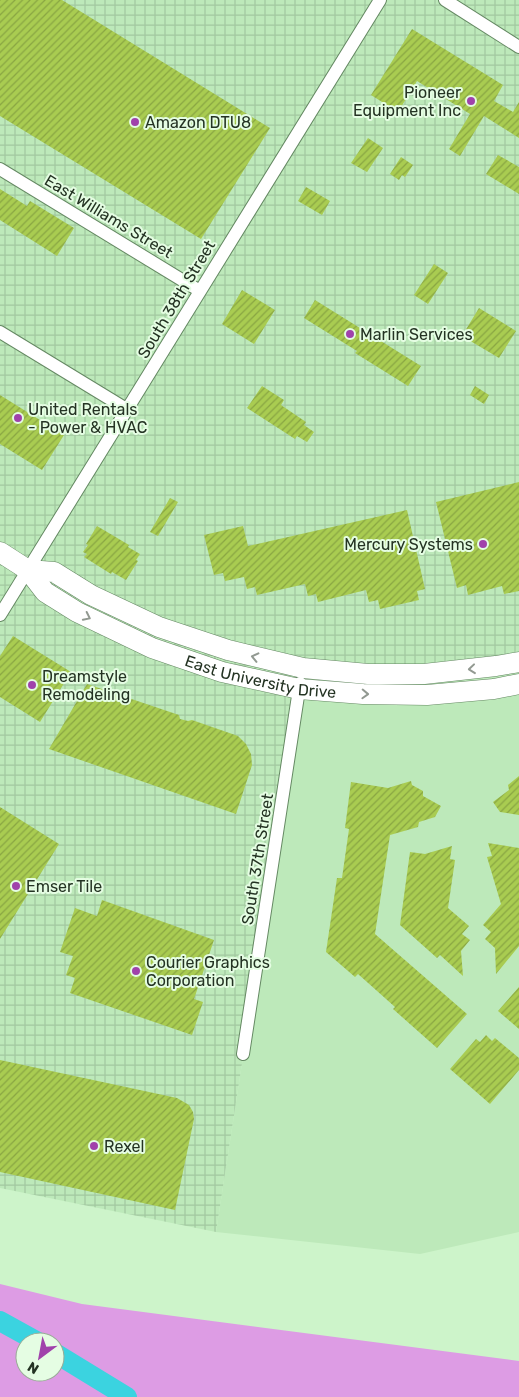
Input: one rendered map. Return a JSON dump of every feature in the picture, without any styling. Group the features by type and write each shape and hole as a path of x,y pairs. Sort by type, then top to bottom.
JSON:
{"main road":[{"name":"East University Drive","path":"0,552 28,570 45,592 77,612 152,648 222,672 299,689 363,694 427,695 494,689 519,684"},
{"name":"East University Drive","path":"28,570 54,572 91,595 159,627 228,650 302,668 368,674 424,674 519,662"}],"street":[{"name":"South 38th Street","path":"0,615 380,0"},
{"path":"445,0 519,46"},
{"name":"East Williams Street","path":"0,169 200,291"},
{"path":"0,332 128,410"},
{"name":"South 37th Street","path":"243,1054 302,668"}],"shaded area":[{"path":"0,0 519,0 519,662 303,668 216,1232 0,1188"},
{"path":"519,662 519,1232 420,1254 216,1232 303,668"},
{"path":"0,1284 82,1304 519,1361 519,1397 0,1397"}],"building":[{"name":"Amazon DTU8","path":"0,0 62,0 270,128 201,239 0,116"},
{"path":"412,29 503,85 494,101 513,112 519,102 519,138 484,116 460,156 449,149 470,114 417,81 398,112 371,95"},
{"path":"368,138 383,148 367,172 351,163"},
{"path":"498,155 519,167 519,194 486,174"},
{"path":"401,157 413,165 405,177 402,175 399,180 390,174"},
{"path":"306,187 330,201 322,215 298,201"},
{"path":"0,189 27,206 30,201 74,228 57,256 0,220"},
{"path":"434,264 448,273 428,304 414,295"},
{"path":"242,290 275,310 254,344 222,324"},
{"name":"Marlin Services","path":"315,300 421,366 408,386 304,318"},
{"path":"479,308 516,331 499,358 462,336"},
{"path":"262,386 284,400 281,405 306,422 304,425 314,432 307,442 297,436 295,439 247,408"},
{"path":"475,386 489,395 484,404 470,395"},
{"name":"United Rentals - Power & HVAC","path":"0,395 64,435 42,470 0,444"},
{"name":"Mercury Systems","path":"519,482 519,591 504,594 502,586 468,595 466,585 457,588 436,502"},
{"path":"170,498 178,502 158,536 150,532"},
{"path":"407,510 425,589 417,591 419,600 380,609 378,600 369,602 366,590 318,602 316,594 308,596 305,584 257,595 255,587 247,589 244,577 225,581 223,573 214,575 204,535 243,526 248,546"},
{"path":"97,526 129,545 128,547 140,554 136,560 138,561 126,580 112,572 111,574 84,557 87,554 83,552 88,545 86,544"},
{"name":"Dreamstyle Remodeling","path":"13,636 71,672 40,722 0,697 0,656"},
{"path":"87,684 179,715 180,719 192,720 238,736 246,744 251,754 252,765 236,814 49,749"},
{"path":"519,776 519,815 500,812 493,802 509,790 508,785"},
{"path":"411,781 412,785 423,791 423,796 441,806 435,817 419,822 418,827 390,835 375,934 467,1014 437,1048 393,1009 395,1007 358,974 355,977 326,952 337,878 342,878 349,829 345,828 351,782 388,788"},
{"name":"Emser Tile","path":"0,807 59,844 0,939"},
{"path":"488,843 519,848 519,946 496,974 495,948 485,939 491,932 483,925 501,904 487,857 492,856"},
{"path":"452,846 450,859 455,860 448,908 469,926 462,934 470,940 461,951 463,976 440,955 437,958 400,925 410,852 425,854"},
{"name":"Courier Graphics Corporation","path":"102,900 214,940 194,999 203,1002 192,1035 70,993 75,978 66,975 73,956 60,952 75,908 97,916"},
{"path":"519,987 519,1029 498,1011"},
{"path":"486,1035 492,1041 495,1038 519,1058 519,1070 490,1104 450,1069 476,1039 480,1042"},
{"name":"Rexel","path":"0,1060 177,1098 189,1105 194,1119 175,1210 0,1172"}],"waterway":[{"path":"0,1321 20,1332"},
{"path":"65,1359 127,1397"}],"place":[{"name":"Pioneer Equipment Inc","path":"471,101"},
{"name":"Amazon DTU8","path":"135,122"},
{"name":"Marlin Services","path":"350,334"},
{"name":"United Rentals - Power & HVAC","path":"18,418"},
{"name":"Mercury Systems","path":"483,544"},
{"name":"Dreamstyle Remodeling","path":"32,685"},
{"name":"Emser Tile","path":"16,886"},
{"name":"Courier Graphics Corporation","path":"136,971"},
{"name":"Rexel","path":"94,1146"}]}
